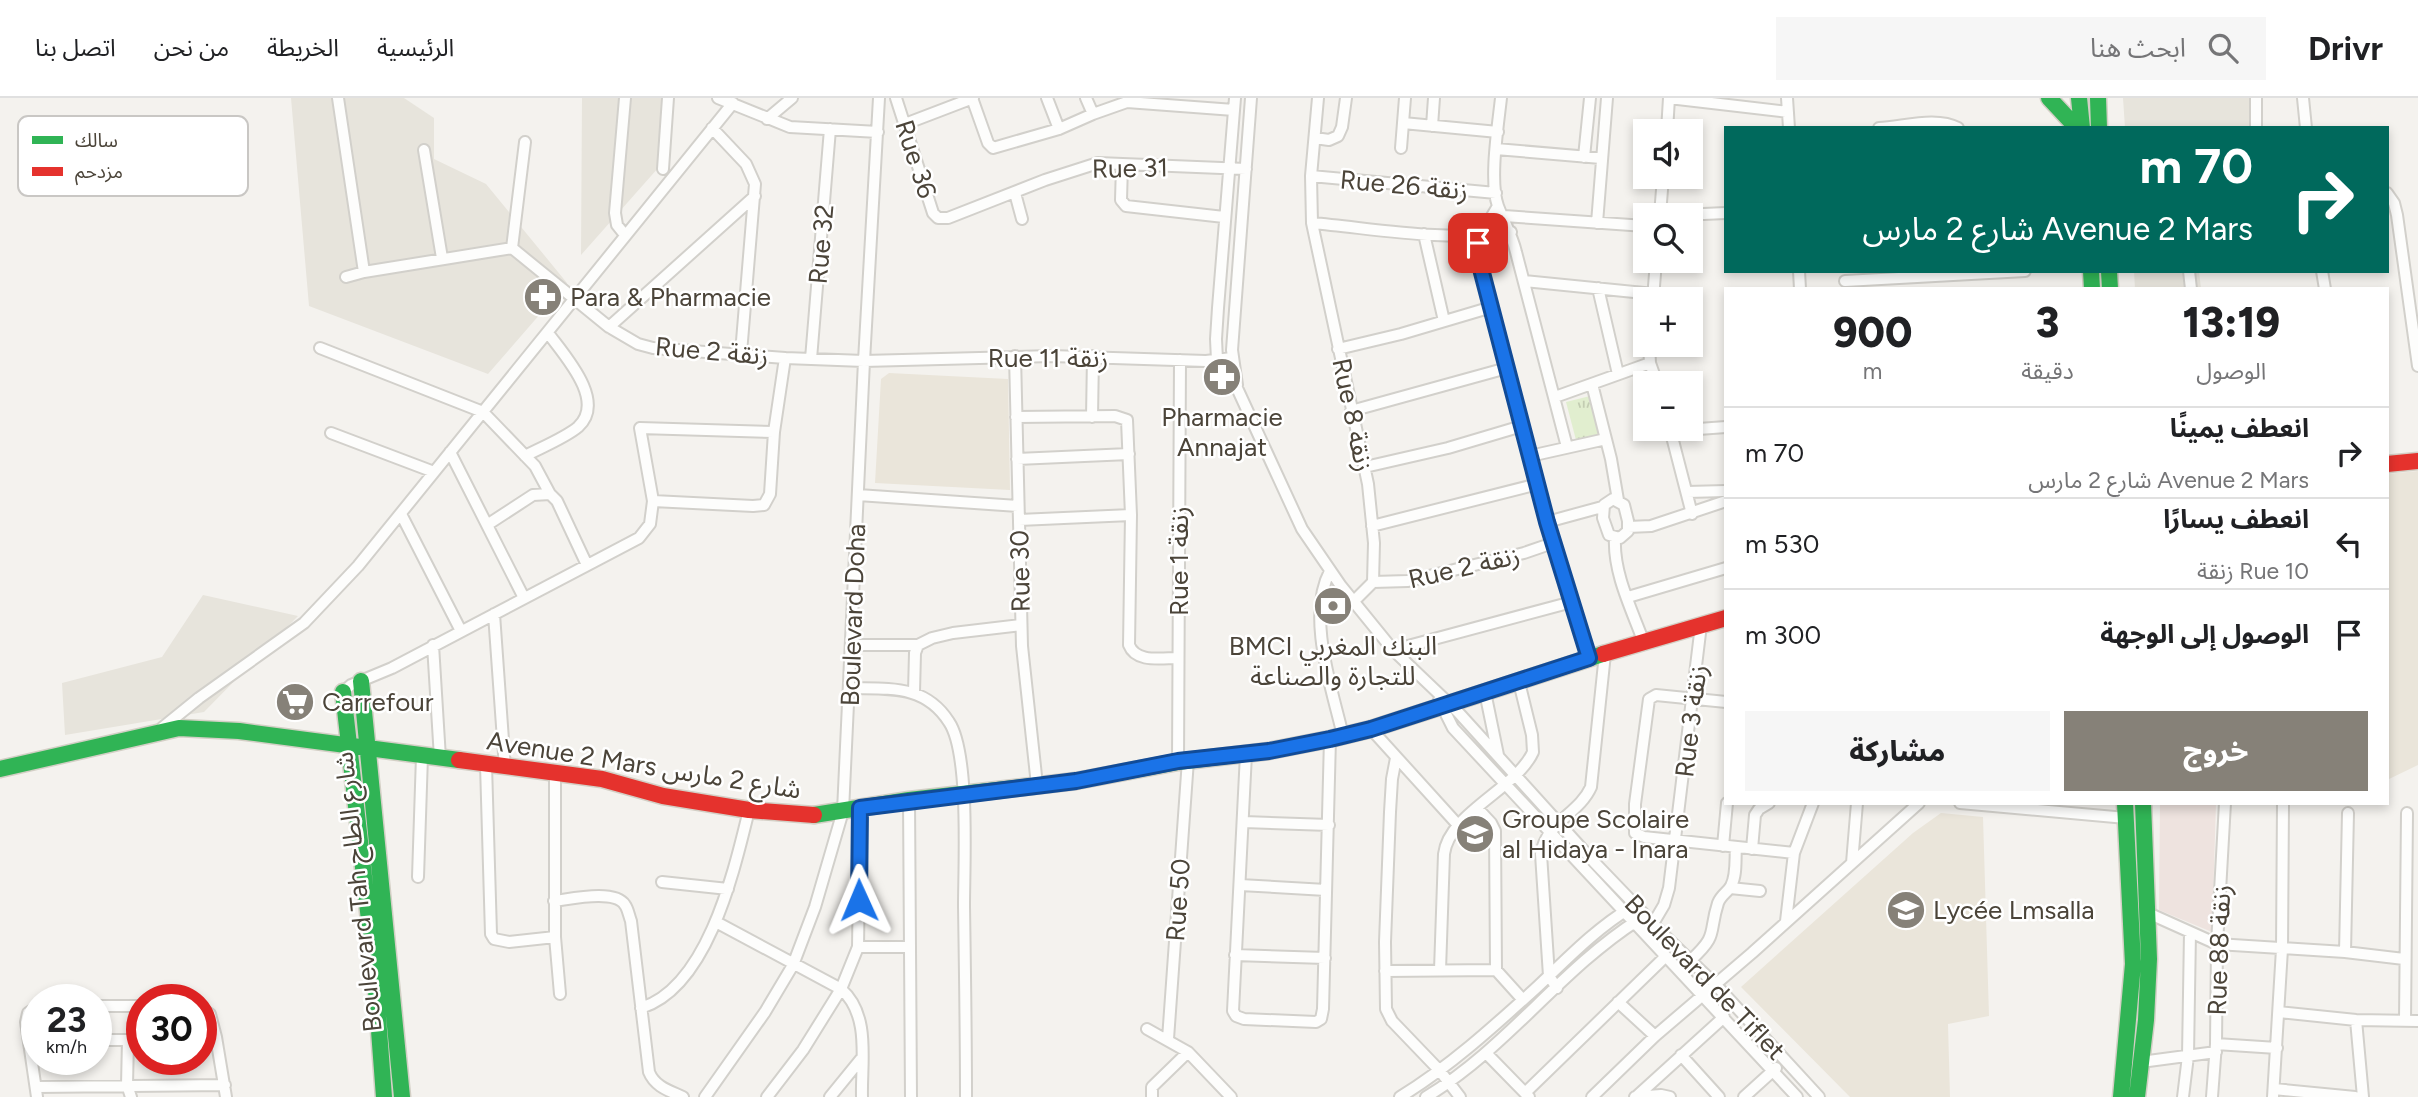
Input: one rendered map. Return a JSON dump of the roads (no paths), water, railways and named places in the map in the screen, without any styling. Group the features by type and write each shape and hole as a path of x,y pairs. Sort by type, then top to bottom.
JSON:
{"street":[{"path":"338,98 364,272"},
{"path":"625,98 615,213 617,225 625,235"},
{"path":"663,169 668,98"},
{"path":"718,98 790,127 878,132"},
{"path":"767,119 792,98"},
{"name":"Boulevard Doha","path":"705,1097 765,1012 793,965 815,907 843,811 879,98"},
{"name":"Rue 36","path":"896,98 933,213 939,218"},
{"path":"905,124 973,98 988,143 993,148 1059,129 1127,102 1234,104 1224,217 1217,360 1237,388 1309,540 1330,571 1393,650 1442,701"},
{"path":"1047,98 1059,129"},
{"path":"1086,98 1093,114"},
{"path":"1237,388 1232,358 1251,98"},
{"name":"Rue 8 زنقة","path":"1318,98 1311,176 1312,223 1365,467 1372,526 1373,582"},
{"path":"1315,138 1329,140 1338,136 1346,98"},
{"path":"1401,148 1405,98"},
{"path":"1432,126 1434,98"},
{"path":"1501,98 1496,149 1498,206 1511,232 1567,447"},
{"path":"1584,157 1590,98"},
{"path":"1597,223 1607,98"},
{"path":"1668,119 1669,98 1788,112"},
{"path":"1787,98 1789,126"},
{"path":"2049,98 2075,126"},
{"path":"2079,98 2082,126"},
{"path":"2098,98 2099,126"},
{"path":"2256,98 2256,126"},
{"path":"2303,98 2306,126"},
{"path":"159,731 199,698 304,623 358,566 733,103"},
{"path":"1403,123 1497,132"},
{"path":"1908,126 1947,123 1954,126"},
{"path":"712,128 746,164 755,184 741,353"},
{"name":"Rue 32","path":"811,359 831,130"},
{"path":"346,277 442,258 512,248 525,142"},
{"path":"424,149 442,258"},
{"path":"1496,149 1601,159"},
{"name":"Rue 31","path":"939,218 948,218 1045,180 1098,163 1246,169"},
{"path":"1122,165 1121,200 1126,206 1224,217"},
{"name":"Rue 26 زنقة","path":"1311,176 1496,193"},
{"path":"1015,193 1022,219"},
{"path":"609,327 755,196"},
{"path":"2389,196 2397,215 2418,366"},
{"path":"1498,206 1480,236 1478,257 1553,543 1572,602 1597,656 1591,787 1585,798 1554,827 1543,843 1541,854 1549,976 1557,988"},
{"path":"1703,214 1724,213"},
{"path":"1504,216 1633,225"},
{"path":"1312,223 1424,234 1480,236 1511,232"},
{"path":"1424,234 1444,321"},
{"name":"Rue 2 زنقة","path":"512,248 609,327 638,344 653,348 785,358 864,361"},
{"path":"1845,281 1865,275 1992,273"},
{"path":"1947,275 1948,287"},
{"path":"1524,281 1633,294"},
{"path":"1598,288 1618,374"},
{"path":"1338,349 1492,307"},
{"path":"525,456 578,426 586,413 588,398 580,378 548,333"},
{"path":"320,348 483,412 535,466 550,494 557,501 587,565"},
{"name":"Rue 11 زنقة","path":"864,361 1015,356 1180,360 1232,358"},
{"name":"Rue 30","path":"1015,356 1023,668 1037,785"},
{"path":"1092,417 1093,356"},
{"path":"1650,357 1653,371"},
{"path":"653,501 764,505 770,494 774,432 785,358"},
{"name":"Rue 1 زنقة","path":"1180,360 1178,658 1183,761"},
{"path":"1555,397 1650,363"},
{"path":"1351,411 1507,368"},
{"path":"1592,384 1618,500 1626,511 1628,527 1623,537 1615,538 1606,531 1602,507"},
{"path":"1016,417 1125,419 1128,424 1129,454 1130,649 1139,657 1178,658"},
{"path":"1365,467 1522,426"},
{"path":"1703,428 1724,427"},
{"path":"343,692 639,538 650,524 653,501 640,428 774,432"},
{"path":"331,433 434,472"},
{"path":"1531,456 1606,439"},
{"path":"1674,441 1692,514"},
{"path":"450,452 524,598"},
{"path":"1017,459 1129,454"},
{"path":"2389,464 2418,461"},
{"path":"1372,526 1538,484"},
{"path":"1687,492 1724,491"},
{"path":"487,525 533,495 550,494"},
{"path":"858,495 1018,506"},
{"path":"1547,522 1602,507 1609,500 1618,500"},
{"path":"1628,527 1647,527 1724,502"},
{"path":"401,514 461,631"},
{"path":"1019,520 1130,515"},
{"path":"1615,538 1616,561 1644,643"},
{"name":"Rue 2 زنقة","path":"1373,582 1408,581 1524,553 1553,543"},
{"path":"1628,597 1724,569"},
{"path":"1246,754 1233,1006 1236,1016 1253,1020 1319,1021 1323,1013 1329,825 1337,738 1320,621 1321,594 1330,571"},
{"path":"1354,601 1373,582"},
{"path":"1393,650 1572,602"},
{"path":"494,614 505,768"},
{"name":"Avenue 2 Mars شارع 2 مارس","path":"0,769 180,728 350,745 610,781 663,796 802,816 963,791 1076,781 1183,761 1246,754 1337,738 1371,729 1442,701 1485,692 1724,619"},
{"path":"852,645 919,645 932,638 953,633 1021,625"},
{"name":"Rue 3 زنقة","path":"1645,935 1649,920 1667,897 1694,698 1701,625"},
{"path":"433,645 440,758"},
{"path":"914,692 915,653 919,645"},
{"name":"Boulevard Tah شارع الطاح","path":"361,681 402,1097"},
{"path":"1440,970 1445,845 1458,825 1510,779 1531,757 1534,748 1519,682"},
{"path":"849,688 914,692 929,701 952,726 956,736 963,791 966,1097"},
{"name":"Boulevard Tah شارع الطاح","path":"343,692 374,964 384,1097"},
{"path":"1485,692 1498,758"},
{"path":"1724,702 1652,695 1647,705 1635,831 1641,836 1794,853"},
{"name":"Boulevard de Tiflet","path":"1442,701 1498,758 1510,779"},
{"name":"Boulevard de Tiflet","path":"1442,701 1453,728 1510,779 1554,827 1623,912 1797,1097"},
{"path":"1371,729 1458,825"},
{"path":"418,877 422,756"},
{"path":"1396,758 1390,799 1385,1006 1388,1015 1440,1071 1460,1097"},
{"name":"Rue 50","path":"1168,1039 1183,761"},
{"path":"486,765 491,934 494,939 509,942 555,937"},
{"path":"555,774 554,901 561,994"},
{"path":"909,800 911,1097"},
{"path":"1723,846 1727,805"},
{"path":"1752,849 1755,815 1766,805"},
{"path":"1787,921 1794,853 1812,805"},
{"path":"1852,863 1857,805"},
{"path":"1592,1097 1655,1036 1716,985 1917,805"},
{"path":"2007,805 2126,811 2132,980 2120,1097"},
{"path":"2137,1097 2147,1003 2148,913 2143,805"},
{"name":"Rue 88 زنقة","path":"2212,1097 2225,805"},
{"path":"2283,805 2282,949 2274,1093 2355,1097"},
{"path":"767,1097 803,1050 841,989 858,947 860,808"},
{"path":"1477,808 1493,826 1495,833 1496,970 1523,1000"},
{"path":"641,1008 663,999 678,985 716,922 728,889 749,810"},
{"path":"2345,952 2348,813"},
{"path":"2405,1021 2407,813"},
{"path":"1244,821 1329,825"},
{"name":"Boulevard de Tiflet","path":"1554,827 1716,985 1819,1097"},
{"path":"1691,960 1710,939 1719,900 1730,888 1736,848"},
{"path":"662,882 728,889"},
{"path":"1240,886 1326,890"},
{"path":"1730,888 1760,891"},
{"path":"554,901 608,896 623,902 631,921 652,1080 683,1097"},
{"path":"1399,1097 1440,1071 1599,930 1635,905"},
{"path":"2148,913 2217,944 2345,952 2404,959"},
{"path":"1426,1097 1450,1083 1486,1053 1596,950 1633,923 1649,920"},
{"path":"716,922 841,989 851,1000 860,1018 862,1097"},
{"path":"2183,1097 2188,1056 2190,932"},
{"path":"858,947 909,947"},
{"path":"1235,955 1325,958"},
{"path":"1486,1053 1527,1095 1665,957"},
{"path":"1385,971 1496,970"},
{"path":"1618,1002 1655,1036"},
{"path":"2279,1012 2356,1020 2418,1021"},
{"path":"1635,1097 1724,1017"},
{"path":"2356,1020 2363,1097"},
{"path":"1147,1029 1188,1052 1228,1096"},
{"path":"217,1042 226,1097"},
{"path":"2141,1062 2188,1056 2216,1048 2277,1048"},
{"path":"1151,1095 1154,1084 1188,1052"},
{"path":"1681,1055 1719,1097"},
{"path":"830,1097 861,1059"},
{"path":"1744,1097 1786,1060"},
{"path":"127,1075 131,1097"},
{"path":"37,1092 127,1085 225,1085"},
{"path":"1635,1097 1670,1097"}],"place":[{"name":"Para & Pharmacie","path":"543,297"},
{"name":"Pharmacie Annajat","path":"1222,377"},
{"name":"BMCI البنك المغربي للتجارة والصناعة","path":"1333,606"},
{"name":"Carrefour","path":"295,702"},
{"name":"Groupe Scolaire al Hidaya - Inara","path":"1475,834"},
{"name":"Lycée Lmsalla","path":"1906,910"}]}
